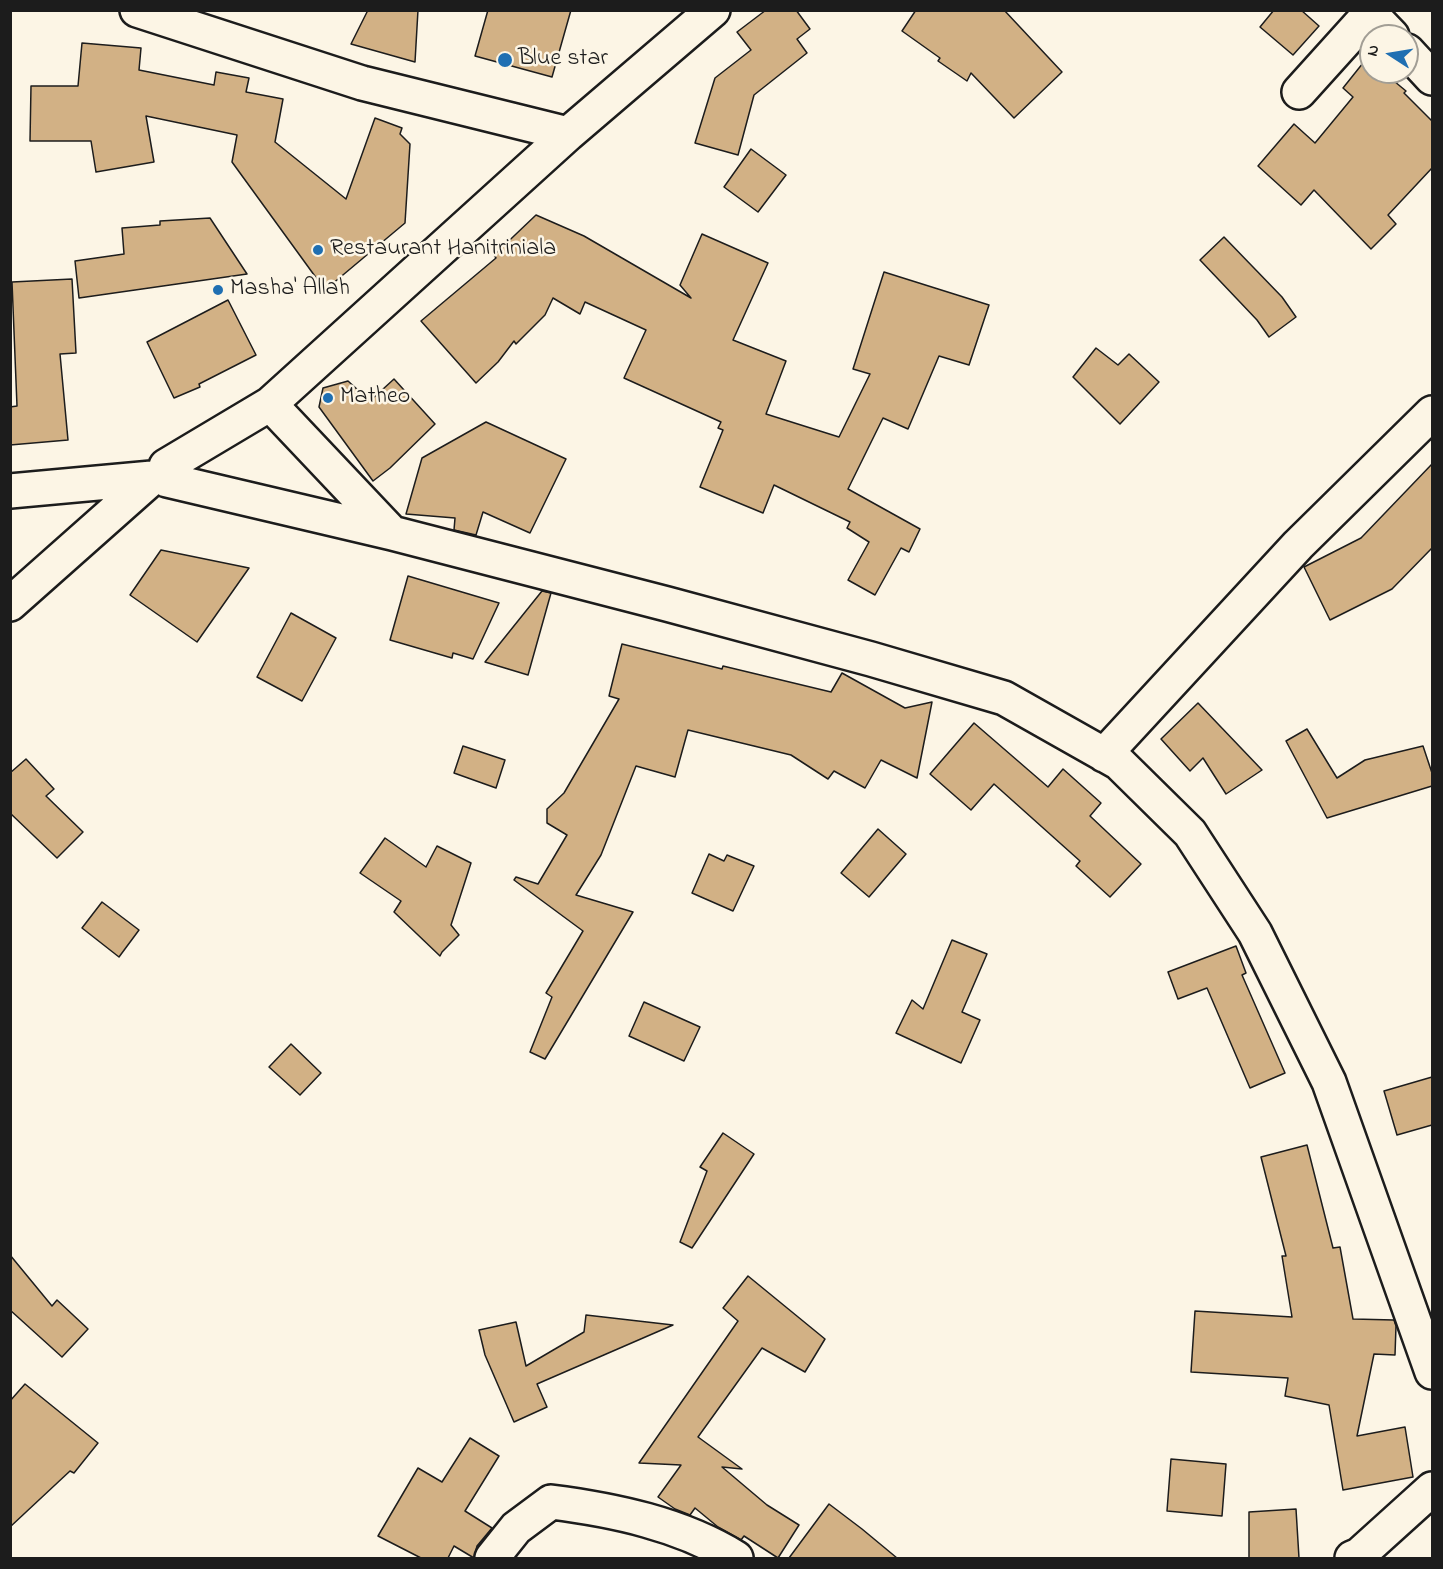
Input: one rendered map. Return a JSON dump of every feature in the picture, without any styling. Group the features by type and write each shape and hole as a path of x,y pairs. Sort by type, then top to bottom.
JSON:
{"street":[{"path":"137,10 362,83 568,134"},
{"path":"10,603 162,475 270,404 568,134 713,10"},
{"path":"1299,92 1375,18"},
{"path":"1419,64 1432,78"},
{"path":"270,404 392,533"},
{"path":"1104,755 1298,545 1432,413"},
{"path":"10,491 162,475 817,645 1004,698 1119,763 1190,833 1255,933 1329,1082 1432,1372"},
{"path":"1352,1558 1359,1555 1432,1490"},
{"path":"492,1558 516,1528 551,1502 593,1507 669,1527 736,1558"}],"building":[{"path":"368,10 418,10 415,62 351,44"},
{"path":"488,10 571,10 552,77 475,56"},
{"path":"766,10 796,10 810,29 797,39 807,53 754,95 738,155 695,143 715,78 751,50 737,32"},
{"path":"916,10 1004,10 1062,72 1014,118 971,73 967,81 938,61 940,58 902,31"},
{"path":"1274,10 1301,10 1319,26 1293,55 1260,27"},
{"path":"82,43 141,48 139,70 214,85 216,72 249,78 246,92 283,99 275,142 346,199 375,118 402,128 400,134 410,144 405,223 325,290 232,162 237,135 146,116 154,162 96,172 91,141 30,141 31,86 78,86"},
{"path":"1359,68 1359,84 1398,84 1432,121 1432,168 1388,215 1396,224 1371,249 1314,190 1301,205 1258,166 1294,124 1315,143 1353,97 1343,88"},
{"path":"751,149 786,175 758,212 724,187"},
{"path":"536,215 584,236 691,298 680,285 702,234 768,263 733,340 786,361 766,414 839,437 870,374 853,369 884,272 989,305 969,365 939,356 908,429 883,418 848,489 920,529 909,552 901,548 875,595 848,580 869,542 847,528 850,522 774,485 763,513 700,487 723,430 718,428 721,422 624,378 646,330 585,302 580,314 553,298 545,315 516,344 514,341 498,362 476,383 421,321 496,258 494,255"},
{"path":"210,218 247,274 79,298 75,261 124,254 122,228 160,225 160,221"},
{"path":"1224,237 1282,297 1296,317 1269,337 1257,320 1200,260"},
{"path":"72,279 76,353 60,354 68,440 10,445 10,407 17,406 12,282"},
{"path":"228,300 256,355 199,384 200,387 174,398 147,342"},
{"path":"1096,348 1118,365 1129,354 1159,382 1120,424 1073,377"},
{"path":"394,379 435,424 390,468 373,481 319,407 323,388 348,381 370,401"},
{"path":"486,422 566,459 530,533 483,512 476,535 454,530 455,518 406,514 422,458"},
{"path":"1432,464 1432,548 1392,589 1330,620 1304,567 1361,538"},
{"path":"161,550 249,568 197,642 130,595"},
{"path":"408,576 499,603 473,659 453,653 452,658 390,640"},
{"path":"542,591 551,593 528,675 485,662"},
{"path":"291,613 336,638 302,701 257,677"},
{"path":"622,644 722,669 723,666 831,692 842,673 905,708 932,702 917,778 881,760 865,788 834,771 828,779 791,755 688,730 675,777 636,766 601,855 576,895 633,912 545,1059 530,1052 552,997 546,993 583,931 514,880 516,877 538,884 567,835 547,823 547,809 564,793 619,699 609,696"},
{"path":"1198,703 1262,770 1226,794 1203,758 1190,771 1161,739"},
{"path":"974,723 1048,787 1063,769 1101,803 1090,816 1141,864 1110,897 1076,866 1080,861 994,784 971,810 930,774"},
{"path":"1307,729 1337,778 1365,760 1423,746 1432,773 1432,786 1327,818 1286,741"},
{"path":"463,746 505,760 496,788 454,773"},
{"path":"26,759 54,789 46,796 83,832 57,858 10,813 10,773"},
{"path":"878,829 906,854 869,897 841,873"},
{"path":"385,838 426,867 437,846 471,863 451,925 459,935 440,956 394,912 401,901 360,873"},
{"path":"709,854 724,861 727,855 754,866 733,911 692,893"},
{"path":"102,902 139,930 119,957 82,928"},
{"path":"952,940 987,954 962,1012 980,1020 961,1063 896,1033 912,1000 923,1009"},
{"path":"1236,946 1246,973 1242,975 1285,1073 1250,1088 1207,988 1178,999 1168,972"},
{"path":"644,1002 700,1027 684,1061 629,1036"},
{"path":"291,1044 321,1073 300,1095 269,1067"},
{"path":"1432,1077 1432,1125 1397,1135 1384,1091"},
{"path":"723,1133 754,1154 692,1248 680,1242 707,1171 700,1167"},
{"path":"1307,1145 1333,1248 1340,1247 1353,1319 1394,1320 1396,1326 1395,1355 1374,1354 1357,1436 1405,1427 1413,1477 1343,1490 1329,1405 1285,1396 1288,1378 1191,1372 1195,1311 1292,1317 1282,1256 1286,1256 1261,1157"},
{"path":"10,1255 52,1306 57,1300 88,1329 62,1357 10,1310"},
{"path":"748,1276 825,1339 805,1372 762,1348 698,1437 742,1469 722,1467 767,1505 799,1525 778,1558 744,1536 741,1540 718,1527 695,1508 690,1515 675,1509 658,1497 681,1465 639,1463 738,1321 723,1308"},
{"path":"586,1315 673,1325 537,1384 547,1407 514,1422 485,1355 479,1330 516,1322 526,1366 584,1332"},
{"path":"25,1384 98,1443 74,1473 70,1471 10,1527 10,1401"},
{"path":"470,1438 499,1456 465,1511 492,1528 477,1546 474,1558 454,1546 448,1558 421,1558 378,1536 418,1468 442,1482"},
{"path":"1171,1459 1226,1464 1222,1516 1167,1511"},
{"path":"829,1504 862,1529 897,1558 789,1558"},
{"path":"1296,1509 1299,1558 1249,1558 1249,1512"}],"place":[{"name":"Blue star","path":"505,60"},
{"name":"Restaurant Hanitriniala","path":"318,250"},
{"name":"Masha' Allah","path":"218,290"},
{"name":"Matheo","path":"328,398"}]}
